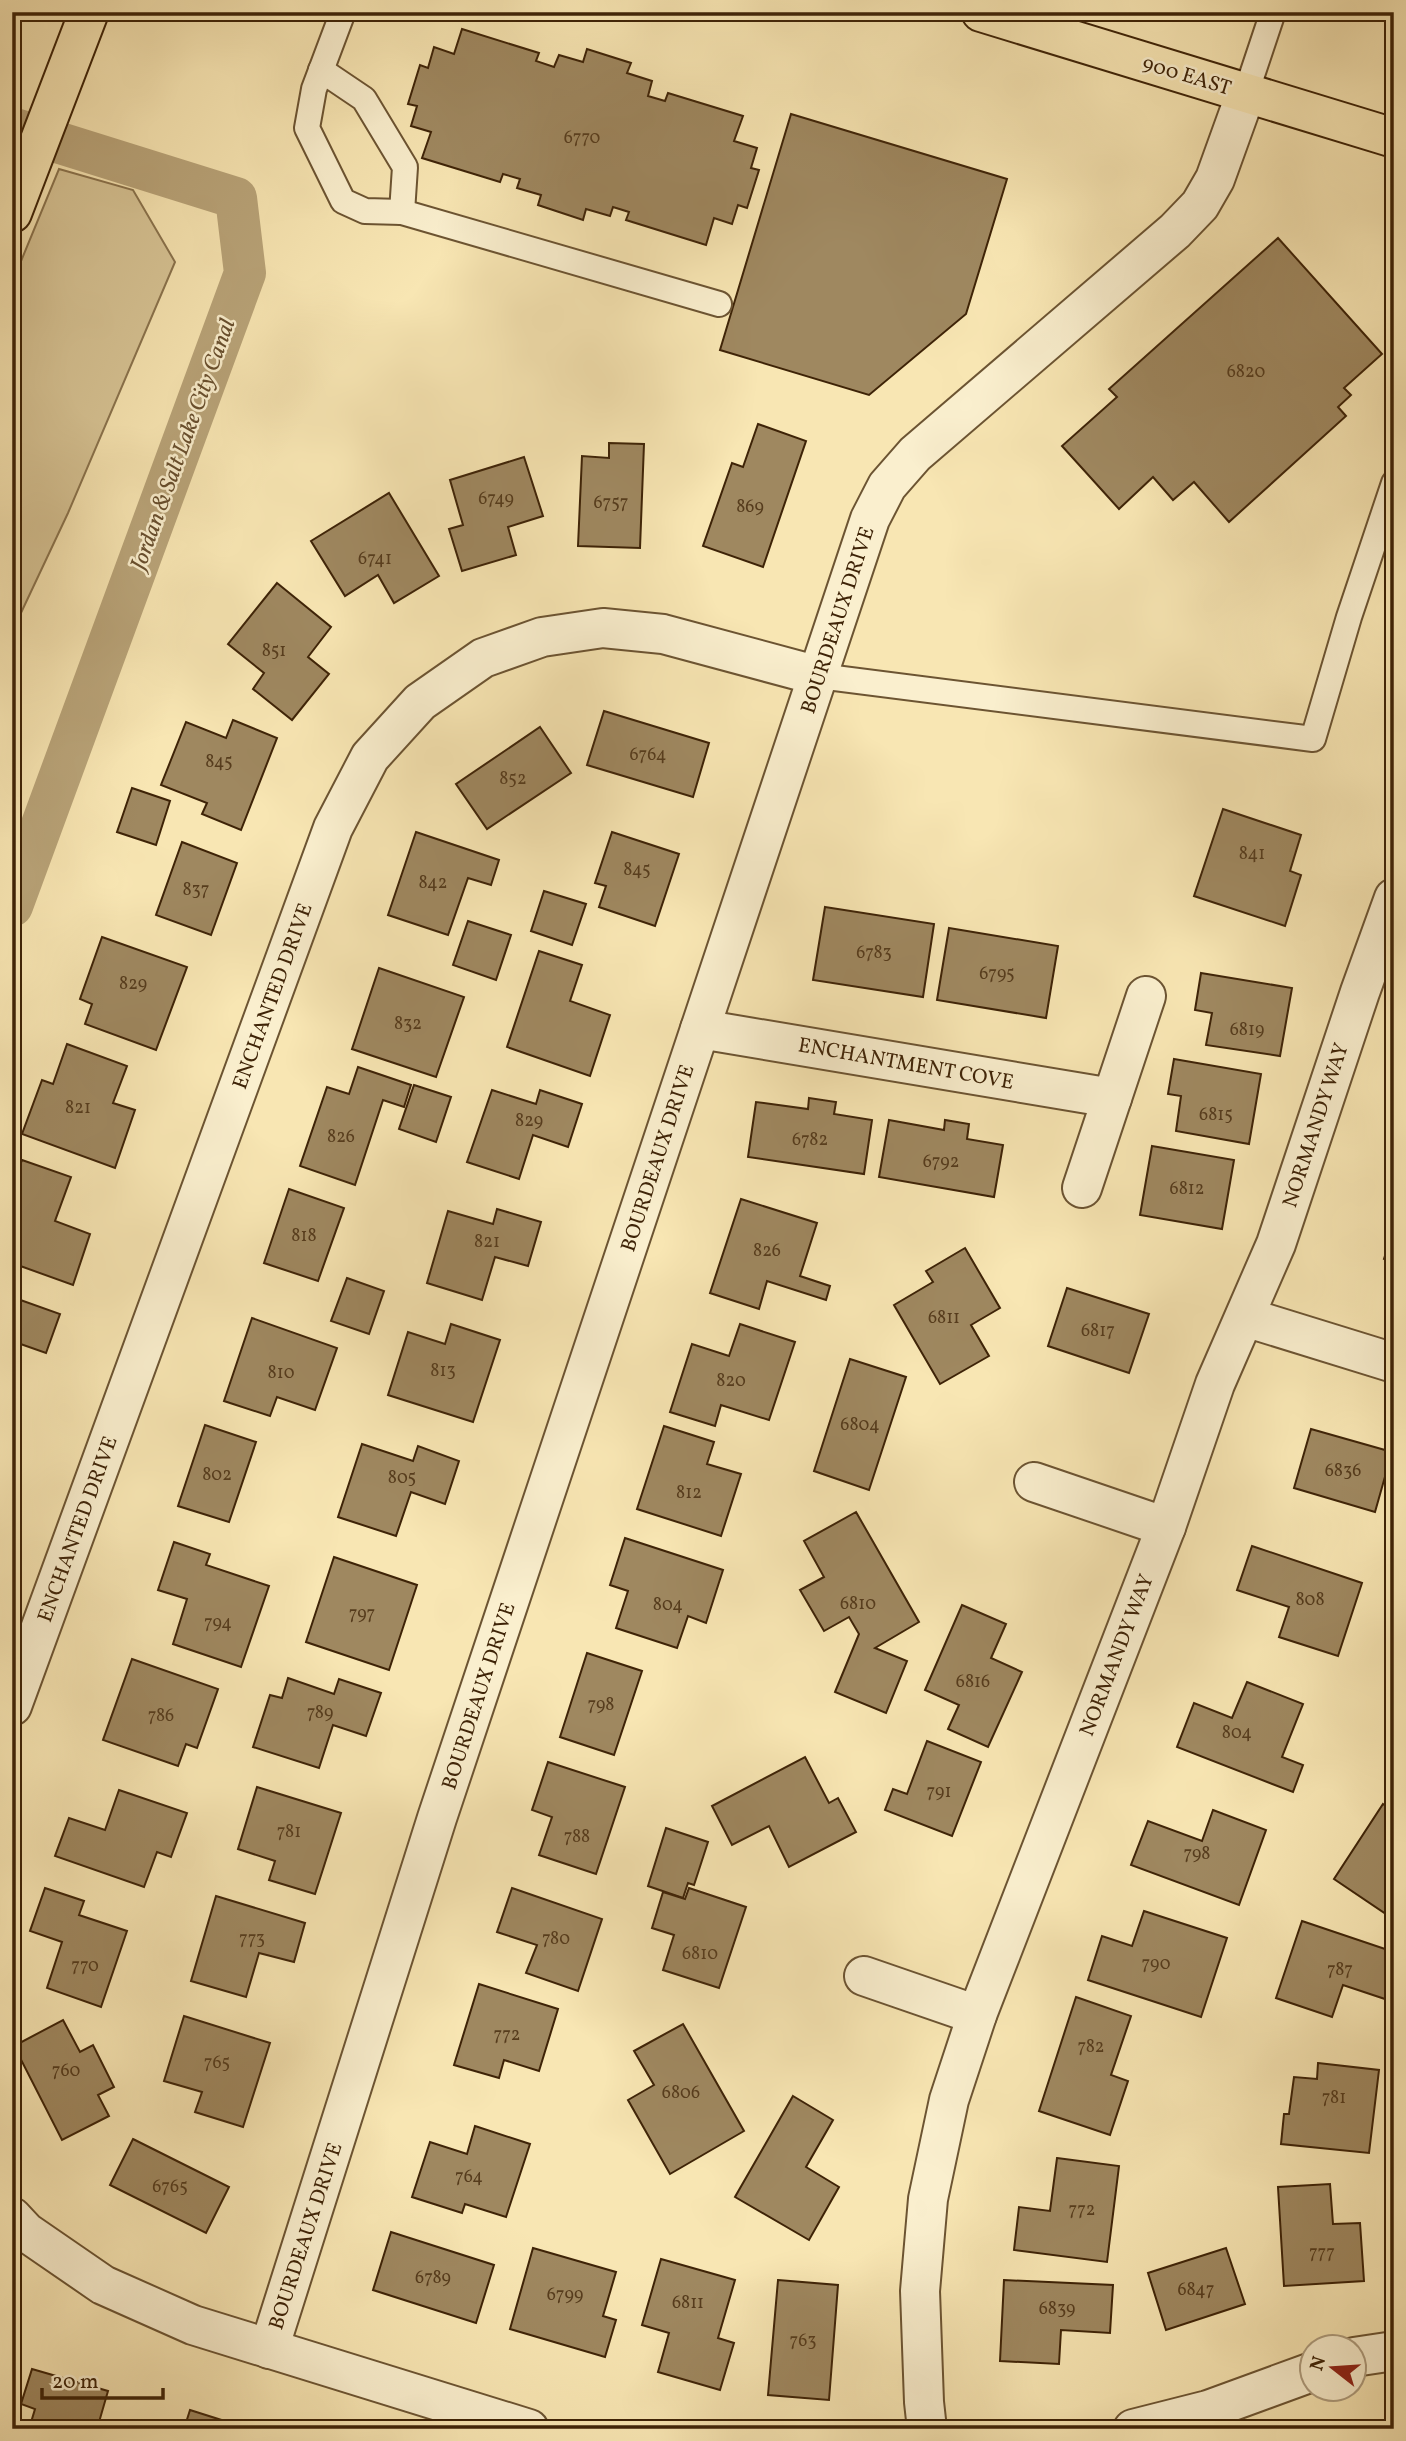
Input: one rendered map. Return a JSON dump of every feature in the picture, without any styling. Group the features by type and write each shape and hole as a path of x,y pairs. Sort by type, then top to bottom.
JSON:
{"main road":[{"path":"12,214 89,12"},
{"name":"900 EAST","path":"981,12 1394,138"}],"street":[{"name":"BOURDEAUX DRIVE","path":"269,2349 437,1818 870,519 887,486 915,454 1175,231 1200,205 1215,179 1246,93"},
{"name":"ENCHANTED DRIVE","path":"12,1706 333,828 370,757 430,694 483,658 542,637 603,628 663,634 819,676"},
{"name":"NORMANDY WAY","path":"927,2429 920,2291 928,2199 949,2100 977,2015 1166,1527 1215,1384 1276,1244 1394,898"},
{"path":"1082,1188 1146,996"},
{"name":"ENCHANTMENT COVE","path":"700,1029 1112,1098"},
{"path":"1245,1317 1394,1363"},
{"path":"1034,1482 1166,1527"},
{"path":"864,1976 977,2015"},
{"path":"12,2217 26,2231 103,2285 193,2325 529,2429"},
{"path":"1368,2355 1394,2351"},
{"path":"1133,2429 1208,2410 1298,2377"}],"lane":[{"path":"342,12 314,89 307,128 343,201 365,211 402,212 719,304"},
{"path":"1246,93 1273,12"},
{"path":"321,70 364,99 405,167 402,212"},
{"path":"819,676 1313,739 1349,617 1394,483"}],"shaded area":[{"path":"59,169 133,190 175,262 68,513 12,632 12,283"}],"building":[{"path":"462,29 539,53 536,61 554,67 559,55 583,62 587,49 631,63 627,73 652,81 648,96 665,101 668,93 743,116 734,141 757,148 751,168 759,170 747,208 738,205 732,224 714,218 706,245 626,220 629,212 613,207 610,216 586,209 583,220 538,205 541,195 517,188 520,179 503,174 500,182 422,158 431,132 411,126 417,106 408,104 420,65 428,68 434,47 454,54"},
{"path":"791,114 1007,179 966,314 869,395 720,350"},
{"path":"1278,238 1382,354 1344,388 1351,395 1338,407 1346,416 1229,522 1194,482 1173,500 1153,477 1119,509 1062,446 1117,397 1109,389"},
{"path":"758,424 806,441 763,567 703,546 732,463 743,467"},
{"path":"609,443 644,444 640,548 578,546 582,456 609,458"},
{"path":"524,457 543,516 508,527 516,555 462,571 449,529 463,525 450,480"},
{"path":"389,493 439,576 394,603 378,575 345,596 311,541"},
{"path":"277,583 331,627 308,657 329,674 292,720 253,689 264,673 228,644"},
{"path":"604,711 709,743 693,797 587,765"},
{"path":"233,720 277,738 241,830 202,814 207,803 161,785 186,722 226,738"},
{"path":"540,727 571,773 487,829 456,784"},
{"path":"132,788 170,801 156,845 117,832"},
{"path":"1223,809 1301,835 1290,871 1301,875 1285,926 1194,896"},
{"path":"416,832 499,860 491,885 468,878 448,935 388,915"},
{"path":"612,832 679,854 655,926 599,907 606,886 595,883"},
{"path":"182,842 237,863 211,935 156,915"},
{"path":"544,891 586,904 572,945 531,931"},
{"path":"825,907 934,924 923,997 813,980"},
{"path":"468,921 511,935 496,980 453,965"},
{"path":"949,928 1058,946 1046,1018 937,1000"},
{"path":"102,937 187,967 156,1050 85,1024 92,1004 80,999"},
{"path":"539,951 582,965 570,1001 610,1015 590,1076 507,1047"},
{"path":"379,968 464,997 436,1077 352,1049"},
{"path":"1201,973 1292,988 1280,1056 1206,1045 1212,1013 1195,1010"},
{"path":"67,1044 127,1066 113,1103 135,1110 115,1168 22,1134 42,1080 53,1084"},
{"path":"1174,1059 1261,1074 1249,1144 1176,1131 1181,1096 1168,1094"},
{"path":"358,1067 411,1085 404,1107 383,1100 355,1185 300,1166 327,1087 349,1094"},
{"path":"414,1085 451,1097 436,1142 399,1129"},
{"path":"492,1090 536,1104 540,1090 582,1104 568,1147 533,1135 519,1179 467,1162"},
{"path":"809,1098 836,1102 834,1114 872,1120 864,1174 748,1157 756,1102 808,1109"},
{"path":"889,1120 944,1130 945,1120 969,1124 967,1139 1003,1145 994,1197 879,1177"},
{"path":"1152,1146 1234,1160 1222,1229 1140,1215"},
{"path":"22,1160 71,1177 55,1221 90,1234 73,1285 12,1263 12,1187"},
{"path":"289,1189 344,1208 318,1281 264,1263"},
{"path":"741,1199 817,1223 800,1276 830,1286 826,1300 767,1281 759,1309 710,1293"},
{"path":"497,1209 541,1222 528,1266 495,1257 482,1300 427,1283 448,1211 493,1224"},
{"path":"1394,1228 1394,1263 1384,1259"},
{"path":"965,1248 1000,1308 971,1325 989,1356 940,1384 894,1305 933,1282 926,1271"},
{"path":"347,1278 384,1291 369,1334 331,1321"},
{"path":"1067,1288 1149,1314 1129,1373 1048,1346"},
{"path":"12,1297 60,1314 46,1353 12,1341"},
{"path":"252,1318 337,1348 315,1410 277,1397 270,1416 224,1401"},
{"path":"451,1324 500,1340 473,1422 388,1395 408,1332 445,1344"},
{"path":"740,1324 795,1342 769,1420 721,1405 715,1426 670,1412 692,1344 729,1356"},
{"path":"850,1359 906,1377 869,1490 814,1471"},
{"path":"205,1425 256,1442 229,1522 178,1506"},
{"path":"664,1426 714,1442 707,1464 741,1474 721,1536 637,1509"},
{"path":"1311,1429 1392,1452 1375,1512 1294,1488"},
{"path":"362,1444 413,1461 418,1446 459,1461 445,1504 411,1492 396,1536 338,1517"},
{"path":"856,1512 919,1622 875,1648 907,1661 886,1713 835,1692 859,1634 849,1617 824,1631 800,1590 824,1577 804,1541"},
{"path":"625,1538 723,1570 706,1623 688,1616 677,1648 616,1628 628,1591 610,1585"},
{"path":"174,1542 210,1554 206,1565 269,1586 241,1667 173,1644 187,1599 158,1590"},
{"path":"1252,1546 1362,1583 1338,1656 1279,1637 1289,1607 1237,1590"},
{"path":"334,1557 417,1585 389,1670 306,1642"},
{"path":"962,1605 1006,1624 991,1658 1022,1672 988,1747 948,1729 959,1705 925,1690"},
{"path":"587,1653 642,1671 614,1755 560,1737"},
{"path":"132,1659 218,1689 197,1748 186,1744 178,1766 103,1740"},
{"path":"288,1678 334,1694 339,1679 381,1693 366,1736 333,1725 319,1768 253,1747 270,1695 282,1698"},
{"path":"1247,1682 1303,1704 1282,1757 1303,1765 1293,1792 1177,1747 1194,1703 1232,1718"},
{"path":"927,1741 981,1762 952,1836 885,1810 893,1789 907,1794"},
{"path":"805,1757 829,1803 838,1798 856,1832 789,1867 769,1826 732,1845 712,1806"},
{"path":"548,1762 625,1787 596,1874 539,1855 552,1817 532,1810"},
{"path":"257,1787 341,1813 315,1894 269,1880 275,1861 238,1849"},
{"path":"119,1790 187,1813 171,1857 157,1852 144,1887 55,1856 69,1818 105,1830"},
{"path":"1383,1804 1394,1812 1394,1902 1386,1914 1334,1879"},
{"path":"1213,1810 1266,1830 1239,1905 1131,1865 1148,1821 1202,1841"},
{"path":"666,1828 708,1842 694,1885 688,1883 683,1898 648,1886"},
{"path":"45,1888 84,1901 79,1915 127,1931 101,2007 47,1988 62,1942 30,1931"},
{"path":"512,1888 602,1919 578,1991 526,1973 537,1945 497,1932"},
{"path":"689,1888 746,1907 719,1988 663,1970 674,1935 652,1928 663,1892 685,1899"},
{"path":"216,1896 305,1923 294,1962 259,1953 246,1997 191,1981"},
{"path":"1144,1911 1227,1938 1201,2017 1088,1980 1102,1936 1132,1946"},
{"path":"1302,1921 1394,1952 1394,2002 1343,1985 1332,2017 1276,1998"},
{"path":"479,1984 558,2009 539,2071 504,2060 499,2078 454,2065"},
{"path":"1076,1997 1131,2016 1111,2075 1128,2081 1110,2135 1039,2111"},
{"path":"184,2016 270,2043 243,2127 195,2112 202,2092 164,2081"},
{"path":"63,2020 80,2052 93,2045 114,2087 98,2095 109,2116 62,2140 14,2046"},
{"path":"683,2024 744,2131 670,2174 628,2100 654,2085 634,2051"},
{"path":"1318,2063 1379,2070 1369,2153 1281,2144 1284,2114 1289,2114 1294,2077 1317,2079"},
{"path":"793,2096 833,2120 806,2167 839,2187 809,2240 735,2197"},
{"path":"475,2126 530,2144 506,2217 465,2204 462,2213 412,2197 430,2142 467,2154"},
{"path":"133,2139 229,2187 206,2233 110,2185"},
{"path":"1057,2158 1119,2166 1107,2262 1014,2250 1019,2207 1050,2211"},
{"path":"1330,2184 1333,2224 1360,2223 1364,2281 1284,2286 1278,2187"},
{"path":"391,2232 494,2265 476,2323 373,2290"},
{"path":"533,2248 616,2272 603,2316 616,2320 605,2357 510,2329"},
{"path":"1226,2248 1245,2304 1166,2330 1148,2273"},
{"path":"661,2259 735,2280 718,2338 734,2343 720,2390 658,2372 669,2333 642,2325"},
{"path":"778,2280 838,2285 829,2400 768,2395"},
{"path":"1004,2280 1113,2285 1110,2333 1061,2330 1059,2364 1000,2361"},
{"path":"32,2369 108,2391 97,2429 29,2429 35,2409 21,2404"},
{"path":"190,2410 250,2429 184,2429"}],"waterway":[{"name":"Jordan & Salt Lake City Canal","path":"12,128 236,198 245,273 12,906"}]}
